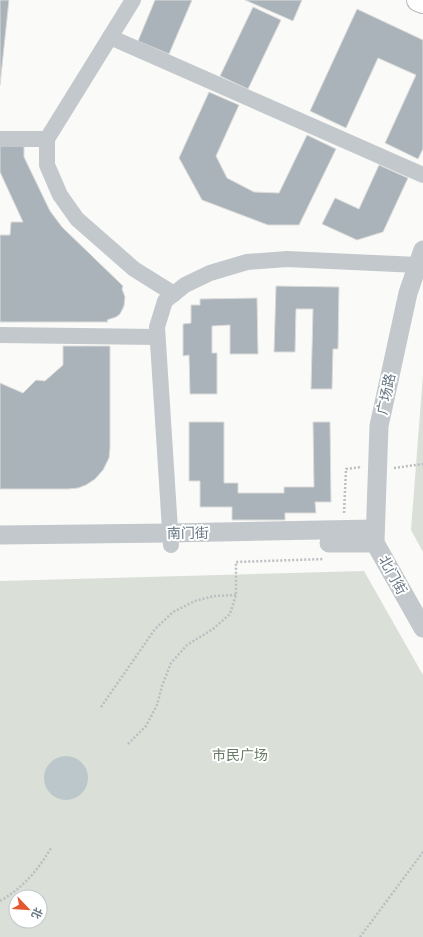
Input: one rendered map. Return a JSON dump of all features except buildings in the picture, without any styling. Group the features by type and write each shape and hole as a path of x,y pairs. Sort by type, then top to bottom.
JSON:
{"main road":[{"path":"418,0 423,2"}],"street":[{"path":"133,0 47,139 47,165 60,195 77,219 134,269 174,294"},
{"path":"110,37 423,175"},
{"path":"0,139 47,139"},
{"path":"170,539 157,337 157,327 165,301 185,285 210,273 247,262 287,259 420,257"},
{"name":"广场路","path":"375,536 379,426 408,293 420,257"},
{"path":"0,334 157,337"},
{"name":"南门街","path":"0,535 170,539"},
{"name":"南门街","path":"0,546 170,539 375,536"},
{"name":"北门街","path":"375,536 423,628"}],"path":[{"path":"392,468 423,464"},
{"path":"344,513 346,469 364,467"},
{"path":"128,744 146,726 157,705 162,686 171,663 187,645 213,629 230,614 236,595 236,562 329,559"},
{"path":"101,707 155,629 173,612 195,602 214,596 236,595"},
{"path":"0,901 24,884 40,867 51,848"},
{"path":"360,937 423,852"}],"green space":[{"path":"423,374 423,552 411,530"},
{"name":"市民广场","path":"364,571 423,675 423,937 0,937 0,581"}],"shaded area":[{"path":"62,756 70,756 75,757 82,762 87,769 87,787 82,794 75,799 62,800 54,797 47,790 44,782 44,774 47,766 54,759"}]}
